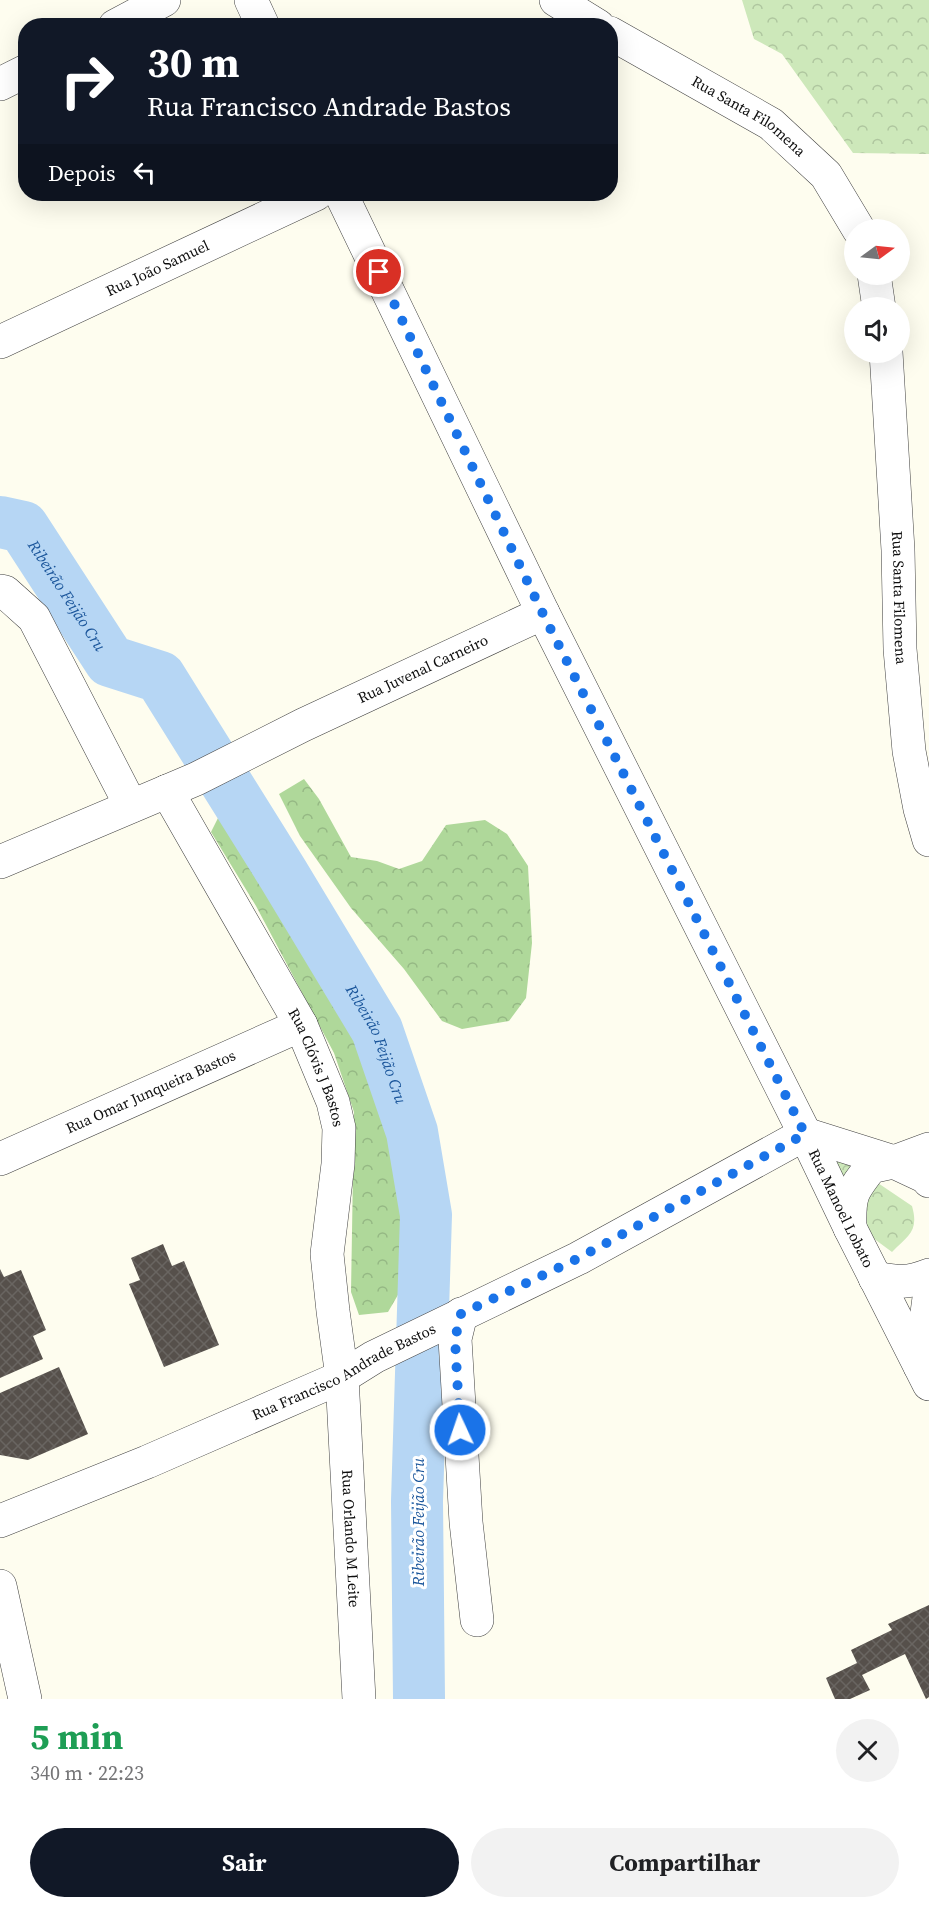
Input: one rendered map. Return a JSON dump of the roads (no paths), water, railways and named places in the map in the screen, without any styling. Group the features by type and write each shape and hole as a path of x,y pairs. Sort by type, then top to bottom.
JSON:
{"street":[{"path":"130,18 164,0"},
{"path":"556,0 585,18"},
{"name":"Rua Santa Filomena","path":"618,38 771,124 826,176 852,219"},
{"path":"0,84 18,75"},
{"name":"Rua João Samuel","path":"0,342 301,201"},
{"name":"Rua Manoel Lobato","path":"344,201 543,614 924,1375"},
{"name":"Rua Santa Filomena","path":"887,363 900,649 909,751 920,809 929,840"},
{"path":"0,591 5,592 34,618 131,806"},
{"name":"Rua Juvenal Carneiro","path":"181,785 303,724 543,614"},
{"path":"0,862 181,785"},
{"name":"Rua Clóvis J Bastos","path":"181,785 302,1025 333,1102 339,1128 338,1164 327,1254 342,1377"},
{"name":"Rua Omar Junqueira Bastos","path":"0,1159 302,1025"},
{"path":"805,1134 894,1162 926,1177 929,1181"},
{"name":"Rua Francisco Andrade Bastos","path":"0,1521 147,1462 342,1377 374,1356 579,1258 805,1134"},
{"path":"850,1228 849,1201 858,1183 870,1167 894,1162 929,1149"},
{"path":"875,1278 900,1283 929,1275"},
{"path":"924,1375 929,1298"},
{"path":"452,1318 466,1522 477,1620"},
{"name":"Rua Orlando M Leite","path":"342,1377 359,1699"},
{"path":"0,1586 25,1699"}],"waterway":[{"name":"Ribeirão Feijão Cru","path":"0,522 23,527 110,661 160,677 377,1030 412,1132 426,1215 417,1501 419,1699"}]}
